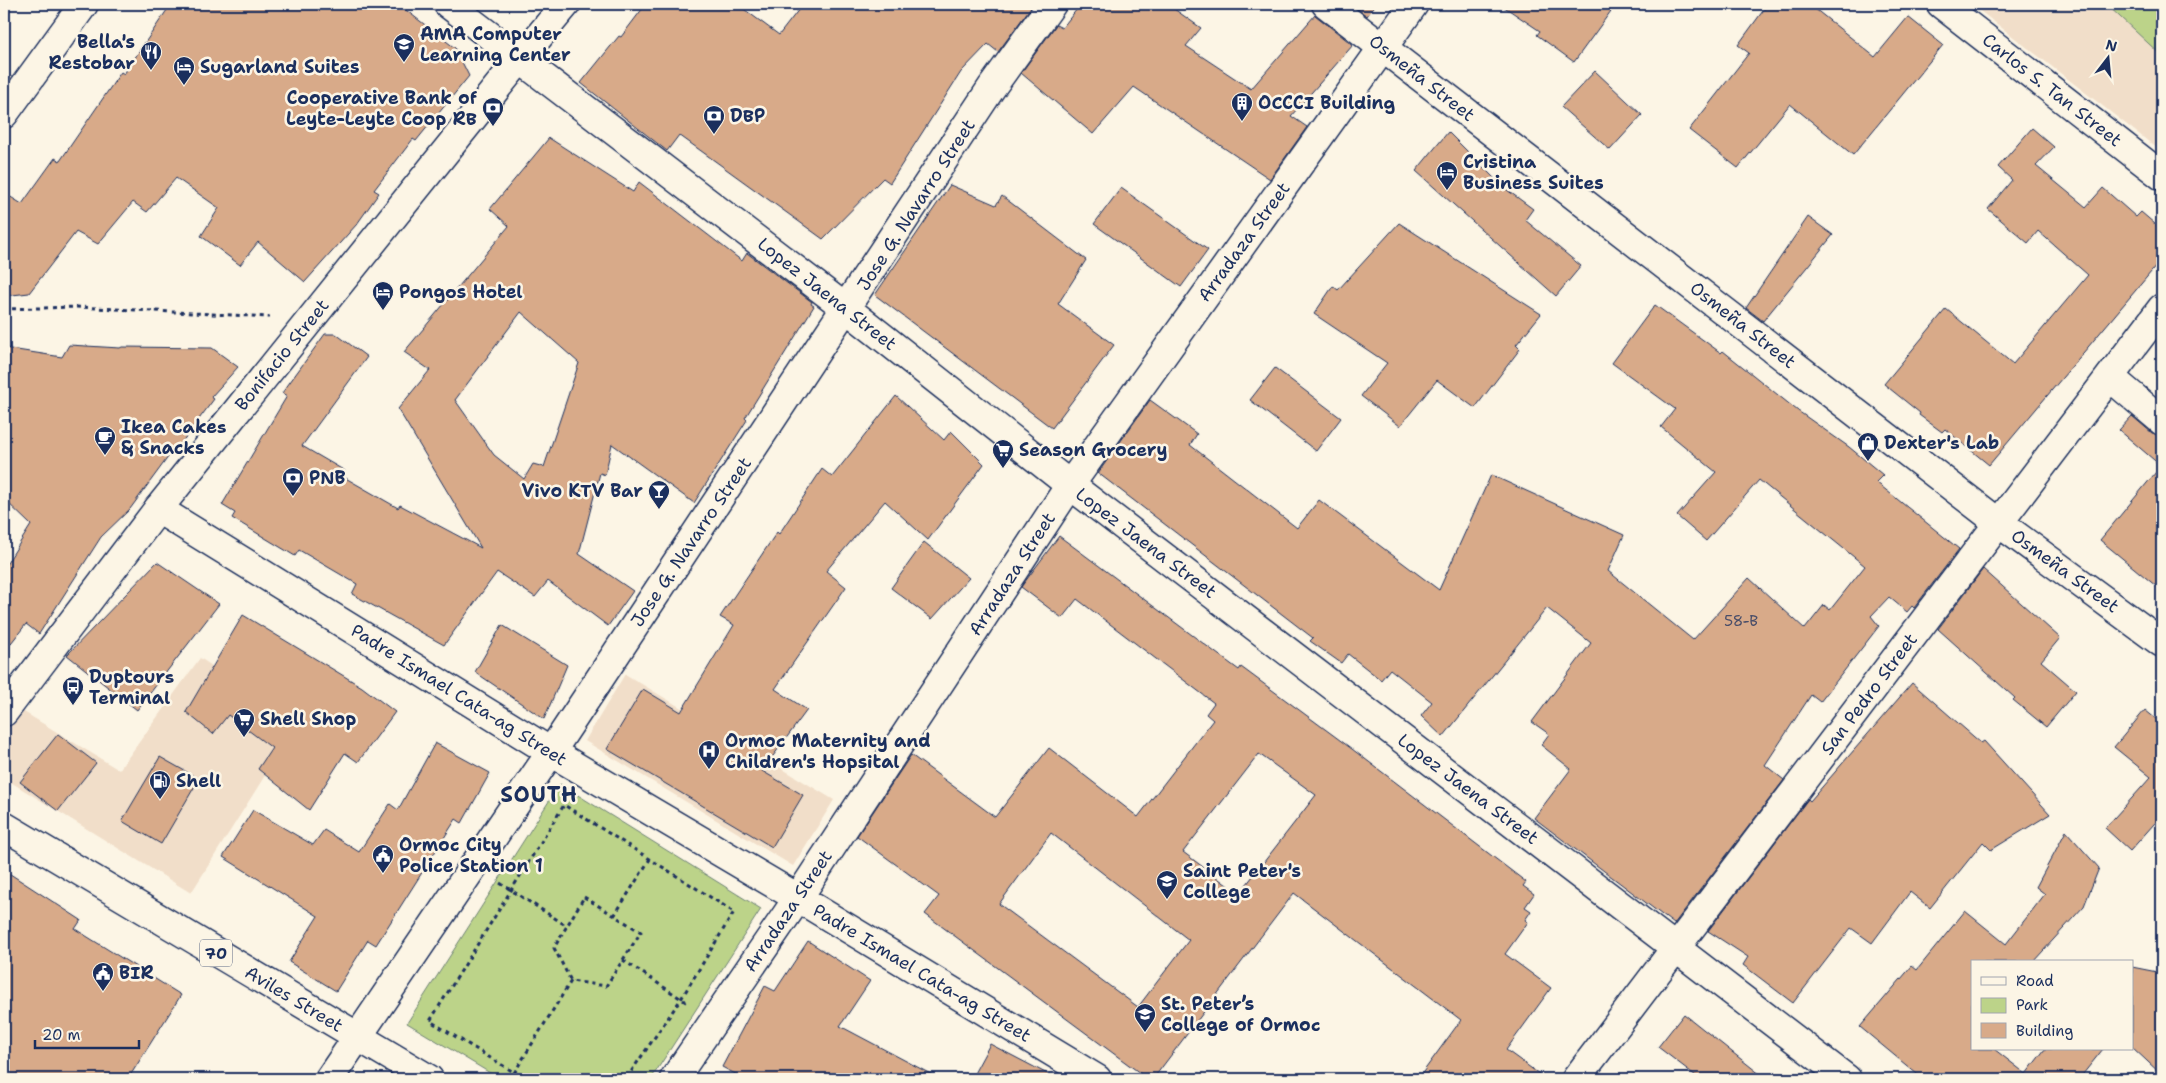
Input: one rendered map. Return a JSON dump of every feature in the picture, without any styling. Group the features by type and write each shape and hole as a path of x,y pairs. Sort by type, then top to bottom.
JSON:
{"main road":[{"path":"4,114 84,4"},
{"name":"Lopez Jaena Street","path":"448,4 847,309 1070,485 1847,1079"},
{"name":"Bonifacio Street","path":"4,712 158,509 566,4"},
{"name":"Jose G. Navarro Street","path":"329,1079 551,752 847,309 992,87 1052,4"},
{"name":"Osmeña Street","path":"1326,4 1999,523 2162,643"},
{"name":"Arradaza Street","path":"674,1079 798,898 1070,485 1414,4"},
{"name":"Carlos S. Tan Street","path":"1941,4 2162,176"},
{"name":"San Pedro Street","path":"1576,1079 2162,308"},
{"path":"2110,377 2162,421"},
{"name":"Padre Ismael Cata-ag Street","path":"158,509 551,752 798,898 1097,1079"},
{"name":"Aviles Street","path":"4,826 429,1079"}],"path":[{"path":"4,308 77,307 311,319"},
{"path":"525,1079 430,1021 564,805 734,912 681,999 626,1079"},
{"path":"614,916 650,859"},
{"path":"474,866 567,926"},
{"path":"584,897 640,932 606,986 571,981 554,948 584,897"},
{"path":"622,960 715,1020"},
{"path":"514,1073 571,981"}],"shaded area":[{"path":"1971,4 2162,4 2162,152"},
{"path":"200,658 298,723 191,893 4,778 4,733 19,709 119,770"},
{"name":"Ormoc Maternity and Children's Hopsital","path":"625,674 834,800 793,866 585,741"}],"green space":[{"path":"2106,4 2162,4 2162,56"},
{"path":"560,784 761,909 651,1079 500,1079 407,1023"}],"building":[{"path":"171,4 398,4 455,48 469,76 416,141 413,139 374,190 379,193 357,224 305,282 258,242 240,265 201,236 219,208 176,178 147,212 133,202 98,244 76,232 29,293 4,296 4,193 22,204 55,158 60,161 121,72 124,74"},
{"path":"646,4 737,4 779,35 803,4 1026,4 1031,7 998,52 988,44 961,72 890,183 883,178 823,239 679,135 667,151 581,83 619,36 621,37"},
{"path":"1081,4 1167,4 1201,28 1186,46 1251,89 1315,15 1353,45 1291,116 1307,127 1270,179 1134,87 1093,134 1021,73 1056,25 1062,28"},
{"path":"1351,4 1376,4 1367,16"},
{"path":"1500,4 1616,4 1574,62 1537,35 1540,31"},
{"path":"1768,4 1809,4 1875,57 1908,17 1943,45 1853,155 1790,104 1738,168 1689,130 1749,53 1738,45"},
{"path":"1595,71 1642,115 1610,150 1561,107"},
{"path":"2032,128 2054,147 2036,166 2086,207 2103,188 2136,217 2141,212 2162,230 2162,259 1989,465 1945,429 1942,432 1919,415 1920,413 1884,384 1946,309 2013,364 2088,275 2038,231 2028,243 1988,209 2012,180 1998,167"},
{"path":"1448,132 1503,187 1533,209 1525,220 1581,266 1556,296 1416,171"},
{"path":"549,138 633,192 639,182 742,261 747,253 812,302 811,304 814,306 745,418 747,420 694,503 612,444 605,475 600,473 579,554 633,591 608,626 548,581 535,597 497,572 444,645 352,594 357,584 299,550 295,556 232,518 235,513 222,505 287,396 282,393 325,334 336,334 367,357 302,446 345,471 342,476 398,508 400,505 481,548 398,409 430,370 404,352 509,226 490,209","holes":["521,312 579,363 544,467 533,464 524,479 494,455 455,400"]},
{"path":"950,185 996,205 1002,196 1086,260 1058,304 1114,345 1052,428 875,295"},
{"path":"1121,188 1208,250 1181,287 1094,224"},
{"path":"1808,217 1833,235 1763,321 1746,308"},
{"path":"1399,223 1541,314 1516,345 1520,349 1475,408 1437,380 1400,426 1361,396 1387,363 1314,314 1333,286 1338,290"},
{"path":"1655,305 1721,353 1723,351 1798,411 1849,447 1883,475 1876,482 1959,549 1914,608 1912,606 1907,612 1889,597 1871,616 1879,626 1820,702 1811,695 1765,765 1784,780 1674,924 1534,818 1571,769 1541,745 1549,734 1532,722 1591,643 1547,608 1443,737 1421,716 1432,702 1390,669 1381,680 1348,654 1341,663 1310,641 1313,638 1098,473 1150,400 1197,434 1190,445 1297,528 1319,500 1439,590 1491,475 1624,535 1608,571 1693,640 1749,578 1805,629 1824,605 1830,610 1865,566 1759,480 1706,541 1677,516 1716,472 1661,427 1675,409 1612,363"},
{"path":"69,345 120,348 212,348 238,367 211,397 214,399 130,509 101,537 39,634 26,624 4,652 4,568 31,525 4,499 4,348 62,357"},
{"path":"1275,368 1341,418 1316,451 1250,400"},
{"path":"896,396 944,440 951,431 984,464 928,540 885,501 826,571 846,587 775,689 807,710 762,771 803,795 772,847 607,749 643,689 681,712 734,625 720,617 777,532 779,534 822,469 832,477"},
{"path":"2132,416 2152,433 2162,436 2162,591 2100,540 2161,466 2119,430"},
{"path":"1059,536 1239,670 1241,667 1352,749 1526,882 1523,886 1534,894 1525,907 1531,911 1525,920 1528,922 1505,954 1551,988 1506,1050 1546,1079 1418,1079 1461,1020 1294,893 1153,1079 1148,1079 925,914 939,896 857,836 911,755 995,817 1049,748 1138,817 1213,720 1206,714 1214,703 1077,599 1062,618 1021,587","holes":["1259,754 1316,795 1239,894 1183,852","1051,833 1189,940 1138,1007 999,904"]},
{"path":"924,542 969,578 932,619 891,588"},
{"path":"157,562 219,604 137,710 67,655"},
{"path":"1983,569 2060,638 2041,661 2076,691 2046,727 2013,700 2015,698 1938,629"},
{"path":"243,615 362,687 395,712 358,762 345,753 309,810 258,769 272,748 228,715 213,734 186,712"},
{"path":"502,625 567,665 544,719 475,672"},
{"path":"1912,683 1981,743 1984,741 2050,814 1991,850 1983,842 1930,908 1910,892 1872,943 1851,928 1793,1003 1743,965 1748,957 1708,931 1808,799 1810,801"},
{"path":"2145,710 2162,724 2162,815 2130,851 2105,828 2151,777 2114,747"},
{"path":"58,734 96,763 58,811 20,782"},
{"path":"435,743 490,773 462,823 456,819 376,945 368,940 336,991 289,962 318,916 223,857 253,810 313,845 324,830 359,852 390,804 398,810"},
{"name":"Shell","path":"160,757 199,779 161,844 122,821"},
{"path":"2066,831 2099,868 2084,906 2035,960 1971,960 1971,1050 1995,1050 2026,1074 2044,1050 2102,1050 2079,1079 1923,1079 1860,1027 1912,966 1917,970 1965,911 2006,944 2045,894 2036,887"},
{"path":"4,870 81,920 75,929 181,995 128,1079 17,1079 4,1071"},
{"path":"808,941 870,981 840,1026 940,1079 745,1079 722,1067 765,986 775,991"},
{"path":"2134,967 2162,973 2162,1075 2134,1049"},
{"path":"1684,1014 1766,1079 1700,1079 1658,1047"},
{"path":"990,1044 1057,1079 971,1079"}],"place":[{"name":"AMA Computer Learning Center","path":"404,63"},
{"name":"Bella's Restobar","path":"151,71"},
{"name":"Sugarland Suites","path":"184,86"},
{"name":"OCCCI Building","path":"1242,122"},
{"name":"Cooperative Bank of Leyte-Leyte Coop RB","path":"493,127"},
{"name":"DBP","path":"714,135"},
{"name":"Cristina Business Suites","path":"1447,191"},
{"name":"Pongos Hotel","path":"383,311"},
{"name":"Ikea Cakes & Snacks","path":"105,456"},
{"name":"Dexter's Lab","path":"1868,462"},
{"name":"Season Grocery","path":"1003,469"},
{"name":"PNB","path":"293,497"},
{"name":"Vivo KTV Bar","path":"659,510"},
{"name":"Duptours Terminal","path":"73,706"},
{"name":"Shell Shop","path":"244,738"},
{"name":"Ormoc Maternity and Children's Hopsital","path":"709,770"},
{"name":"Shell","path":"160,800"},
{"name":"Ormoc City Police Station 1","path":"383,874"},
{"name":"Saint Peter's College","path":"1167,900"},
{"name":"BIR","path":"103,992"},
{"name":"St. Peter’s College of Ormoc","path":"1145,1033"}],"district":[{"name":"SOUTH","path":"539,794"}]}
